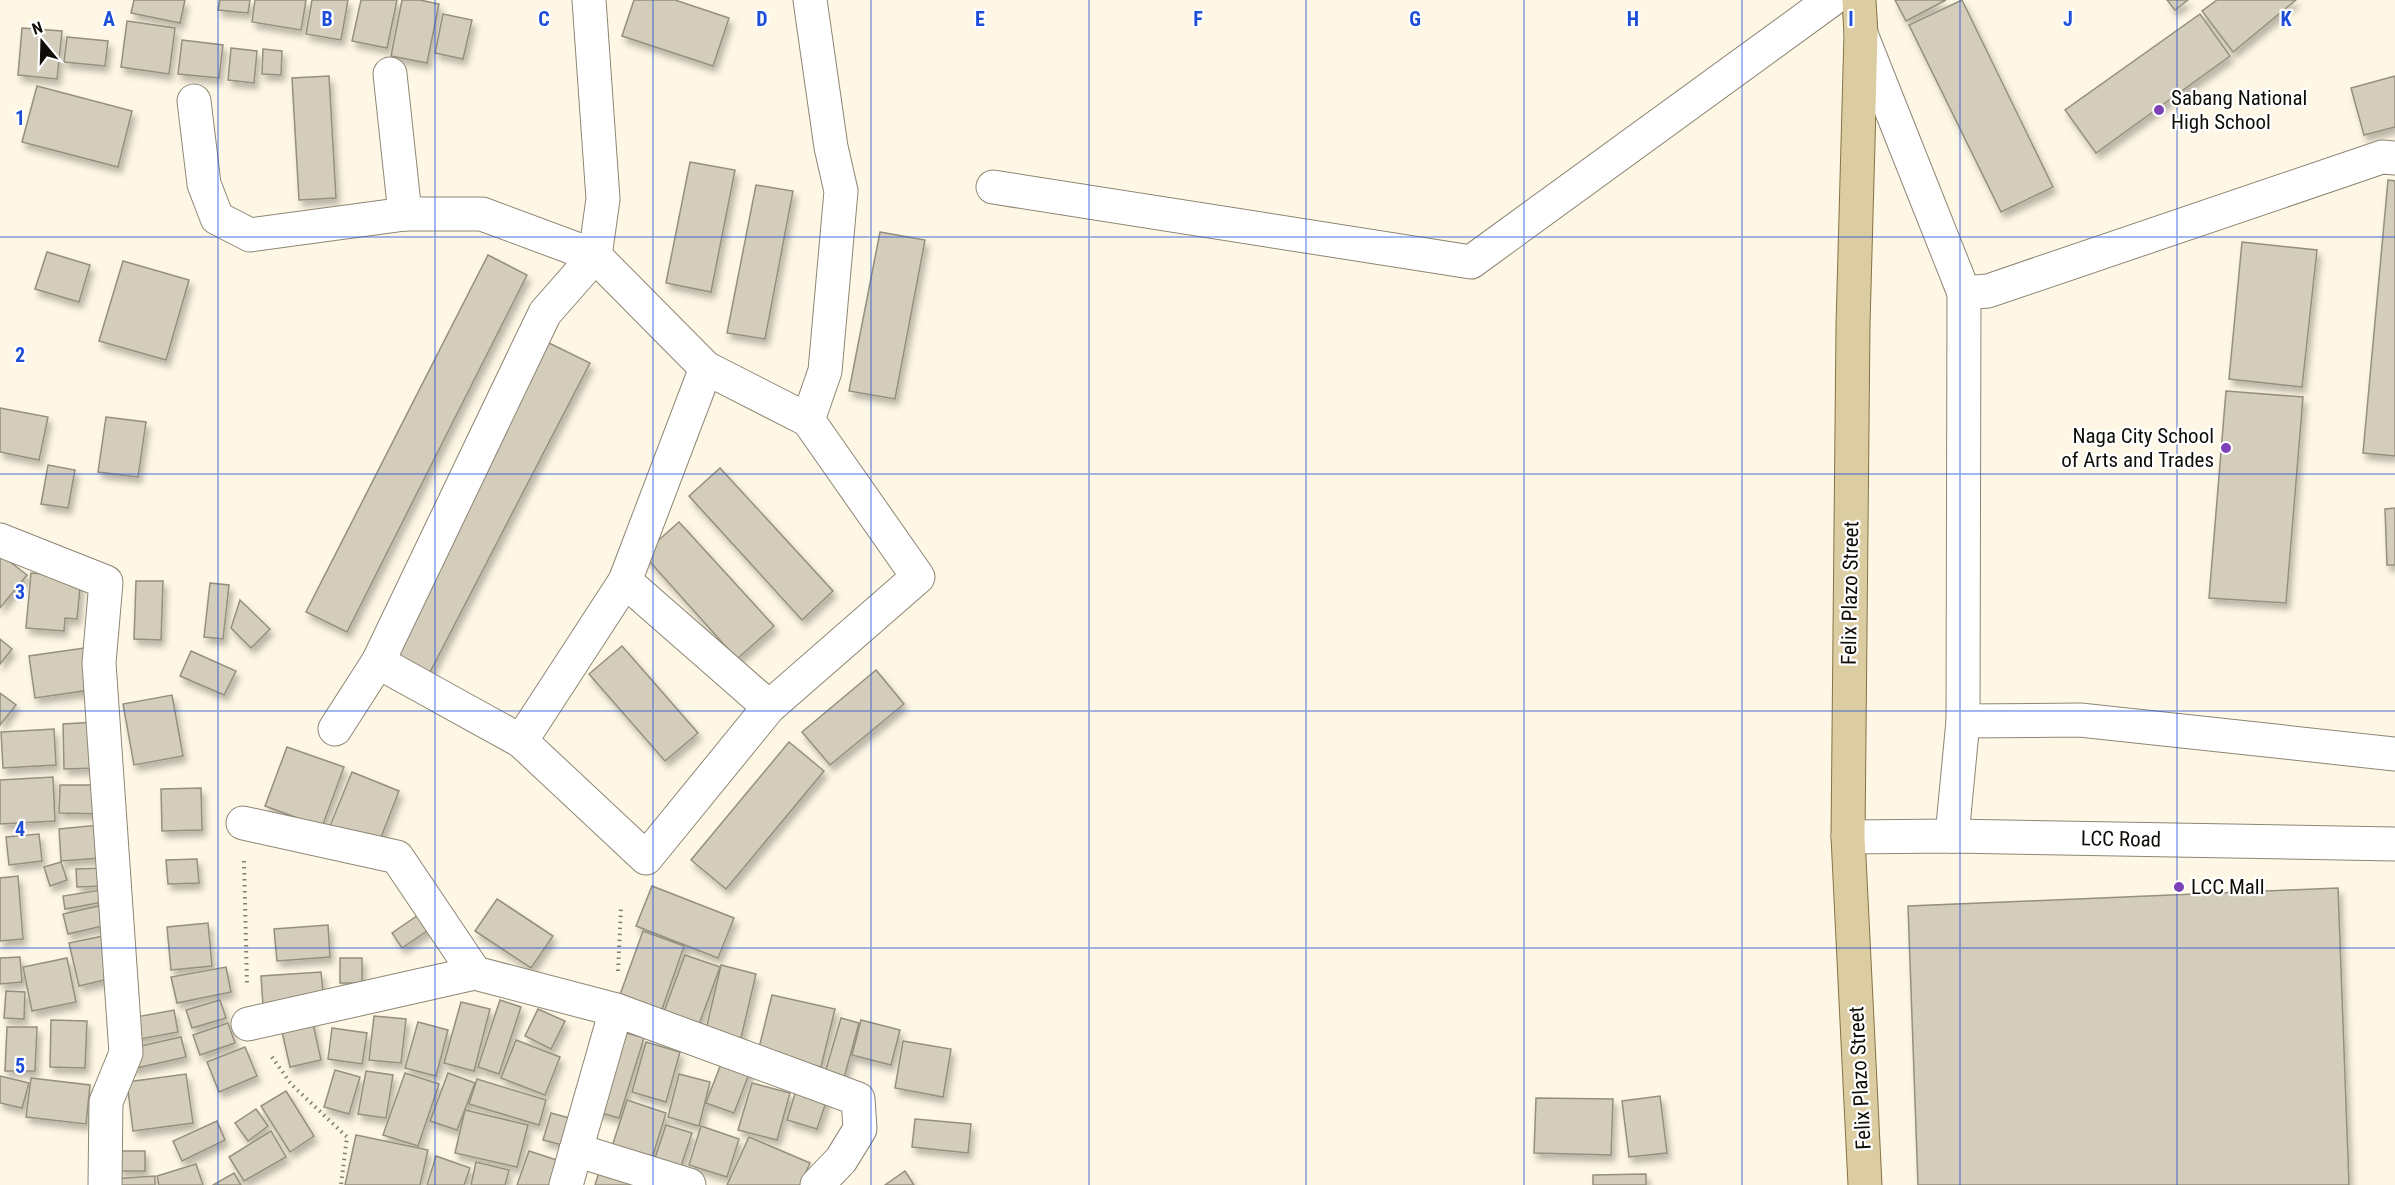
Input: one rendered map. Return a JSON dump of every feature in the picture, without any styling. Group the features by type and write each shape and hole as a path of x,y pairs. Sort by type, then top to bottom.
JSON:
{"main road":[{"name":"Felix Plazo Street","path":"1859,0 1861,34 1853,325 1848,837 1865,1185"}],"street":[{"path":"335,729 378,662 545,313 595,256 603,200 589,0"},
{"path":"808,420 825,371 842,191 831,147 810,0"},
{"path":"993,187 1471,262 1831,0"},
{"path":"1861,34 1964,293 1963,721 1952,836"},
{"path":"390,74 405,214"},
{"path":"194,101 204,184 218,218 250,235 405,214 482,214 595,256 706,368 808,420 918,577 769,707 646,858 521,741 378,662"},
{"path":"1964,293 1988,291 2382,157 2395,158"},
{"path":"521,741 625,581 706,368"},
{"path":"0,540 106,582 99,663 126,1053 106,1102 105,1185"},
{"path":"625,581 769,707"},
{"path":"1963,721 2080,720 2395,753"},
{"path":"243,823 397,857 475,973"},
{"name":"LCC Road","path":"1848,837 1952,836 2395,844"},
{"path":"248,1024 475,973 616,1010 858,1099 860,1129 841,1160 817,1185"},
{"path":"566,1185 616,1010"},
{"path":"576,1150 689,1185"}],"path":[{"path":"243,823 248,1024 291,1084 347,1137 341,1185"},
{"path":"616,1010 621,908"}],"building":[{"path":"134,0 185,0 180,23 131,13"},
{"path":"220,0 250,0 248,13 218,10"},
{"path":"255,0 306,0 301,30 252,22"},
{"path":"312,0 348,0 341,40 306,34"},
{"path":"361,0 397,0 387,48 352,41"},
{"path":"402,0 420,0 439,4 427,63 391,56"},
{"path":"634,0 675,0 729,18 713,66 622,36"},
{"path":"1895,0 1946,0 1906,21"},
{"path":"1962,0 2053,187 2001,212 1909,25"},
{"path":"2167,0 2188,0 2175,10"},
{"path":"2217,0 2296,0 2233,52 2202,11"},
{"path":"443,14 472,20 463,59 435,53"},
{"path":"2200,14 2230,56 2096,153 2065,110"},
{"path":"127,21 175,28 169,74 121,67"},
{"path":"22,28 62,31 57,79 18,75"},
{"path":"67,37 108,41 105,66 64,62"},
{"path":"182,40 223,45 219,78 178,74"},
{"path":"231,48 257,51 254,83 228,80"},
{"path":"263,49 282,51 281,75 262,74"},
{"path":"329,76 336,198 299,200 292,78"},
{"path":"2395,76 2395,127 2364,135 2351,88"},
{"path":"37,86 132,111 118,167 22,142"},
{"path":"690,162 735,170 711,292 666,283"},
{"path":"2388,180 2395,181 2395,456 2363,453"},
{"path":"756,185 793,191 765,339 727,333"},
{"path":"880,232 925,240 895,399 849,391"},
{"path":"2242,242 2317,250 2302,387 2229,379"},
{"path":"47,252 90,265 79,302 35,289"},
{"path":"488,255 527,275 347,632 306,612"},
{"path":"123,261 189,280 166,360 99,341"},
{"path":"547,342 590,363 429,674 387,653"},
{"path":"2226,391 2303,397 2286,603 2209,598"},
{"path":"0,408 48,417 39,460 0,452"},
{"path":"106,417 146,422 138,477 98,472"},
{"path":"48,465 75,470 68,508 41,504"},
{"path":"720,468 833,591 802,620 689,496"},
{"path":"2395,508 2395,565 2387,565 2385,509"},
{"path":"679,522 774,626 737,659 643,554"},
{"path":"0,554 27,575 0,608"},
{"path":"31,573 81,577 77,619 65,618 64,631 26,628"},
{"path":"136,581 163,581 161,640 134,639"},
{"path":"210,583 229,585 223,639 204,637"},
{"path":"240,600 270,629 251,648 231,628"},
{"path":"0,639 12,649 0,664"},
{"path":"622,646 698,733 665,761 589,674"},
{"path":"84,648 90,690 35,698 29,656"},
{"path":"191,651 236,671 224,695 180,676"},
{"path":"876,670 904,704 830,765 802,732"},
{"path":"0,693 16,705 0,725"},
{"path":"172,695 183,756 134,765 123,704"},
{"path":"96,722 97,768 64,769 63,724"},
{"path":"54,729 56,765 3,768 1,732"},
{"path":"789,742 824,771 726,889 691,860"},
{"path":"287,747 344,767 322,827 265,806"},
{"path":"352,772 399,791 378,845 330,826"},
{"path":"53,777 55,821 0,824 0,780"},
{"path":"60,785 105,785 105,814 59,813"},
{"path":"201,788 202,830 162,831 161,789"},
{"path":"99,825 101,858 61,861 59,829"},
{"path":"39,834 42,861 9,865 6,837"},
{"path":"197,859 199,883 168,884 166,860"},
{"path":"61,862 67,880 50,886 44,867"},
{"path":"104,868 105,886 77,887 76,869"},
{"path":"18,876 23,939 0,941 0,878"},
{"path":"652,886 734,918 718,958 636,926"},
{"path":"2338,888 2349,1185 1918,1185 1908,906"},
{"path":"101,890 103,902 65,909 63,896"},
{"path":"497,899 553,936 531,968 475,931"},
{"path":"103,905 107,925 68,934 63,914"},
{"path":"427,909 437,924 402,948 392,933"},
{"path":"208,923 212,966 171,970 167,927"},
{"path":"328,925 330,957 277,961 274,929"},
{"path":"643,931 684,946 659,1018 617,1003"},
{"path":"108,935 117,977 79,986 69,943"},
{"path":"685,955 720,967 697,1030 662,1017"},
{"path":"20,957 22,982 0,984 0,958"},
{"path":"67,958 76,1002 32,1011 23,967"},
{"path":"340,958 362,958 362,983 340,983"},
{"path":"721,965 756,974 741,1038 706,1030"},
{"path":"226,967 231,992 177,1003 171,977"},
{"path":"321,972 324,1001 263,1005 261,976"},
{"path":"6,991 25,992 24,1019 4,1018"},
{"path":"772,995 835,1009 821,1067 758,1052"},
{"path":"220,1000 226,1018 192,1028 186,1010"},
{"path":"500,1000 521,1007 499,1074 478,1067"},
{"path":"461,1002 490,1009 474,1071 444,1063"},
{"path":"538,1009 565,1021 551,1049 525,1036"},
{"path":"174,1010 178,1032 129,1041 125,1019"},
{"path":"374,1016 406,1019 401,1063 369,1060"},
{"path":"841,1018 859,1023 844,1078 825,1073"},
{"path":"312,1019 321,1060 290,1067 281,1027"},
{"path":"51,1020 87,1021 85,1068 50,1067"},
{"path":"861,1020 900,1030 891,1065 852,1055"},
{"path":"418,1022 448,1030 436,1076 405,1068"},
{"path":"228,1023 235,1043 200,1055 193,1035"},
{"path":"7,1027 37,1027 35,1071 5,1071"},
{"path":"332,1028 367,1033 362,1064 328,1059"},
{"path":"613,1029 644,1038 619,1118 588,1109"},
{"path":"181,1037 186,1057 132,1069 127,1049"},
{"path":"516,1040 560,1057 545,1095 501,1078"},
{"path":"903,1041 951,1049 943,1097 895,1088"},
{"path":"646,1042 680,1052 666,1102 632,1092"},
{"path":"245,1047 257,1076 219,1092 207,1062"},
{"path":"724,1056 752,1066 734,1113 706,1103"},
{"path":"335,1070 360,1077 349,1114 324,1107"},
{"path":"366,1071 393,1075 386,1118 358,1114"},
{"path":"405,1073 439,1084 418,1146 383,1135"},
{"path":"448,1073 475,1083 457,1130 430,1121"},
{"path":"186,1074 193,1123 133,1131 127,1082"},
{"path":"679,1074 710,1082 699,1126 668,1117"},
{"path":"0,1076 29,1083 22,1108 0,1103"},
{"path":"31,1078 90,1085 86,1124 26,1117"},
{"path":"477,1079 546,1100 539,1125 469,1104"},
{"path":"752,1083 790,1093 777,1140 738,1130"},
{"path":"797,1087 828,1096 817,1129 787,1120"},
{"path":"286,1091 314,1136 290,1152 261,1106"},
{"path":"1660,1096 1667,1153 1629,1157 1622,1101"},
{"path":"1536,1098 1613,1099 1611,1155 1534,1153"},
{"path":"627,1100 666,1113 649,1168 609,1156"},
{"path":"256,1109 268,1126 248,1141 235,1123"},
{"path":"465,1110 528,1125 517,1167 455,1153"},
{"path":"551,1113 577,1120 570,1147 543,1140"},
{"path":"915,1119 971,1124 968,1153 912,1147"},
{"path":"217,1121 225,1140 182,1161 173,1141"},
{"path":"666,1125 692,1133 680,1169 654,1161"},
{"path":"701,1126 739,1139 727,1177 689,1165"},
{"path":"271,1131 286,1157 244,1181 229,1157"},
{"path":"356,1135 428,1150 420,1185 345,1185"},
{"path":"749,1137 810,1163 800,1185 727,1185"},
{"path":"120,1151 145,1151 145,1171 119,1171"},
{"path":"529,1151 569,1164 561,1185 517,1185"},
{"path":"436,1156 470,1168 464,1185 427,1185"},
{"path":"476,1162 509,1170 505,1185 471,1185"},
{"path":"602,1163 637,1185 595,1185"},
{"path":"196,1164 203,1185 159,1185 157,1176"},
{"path":"905,1171 914,1185 885,1185"},
{"path":"234,1173 241,1185 213,1185"},
{"path":"1646,1174 1646,1185 1593,1185 1593,1175"},
{"path":"155,1176 155,1185 111,1185 111,1179"}],"place":[{"name":"Sabang National High School","path":"2159,110"},
{"name":"Naga City School of Arts and Trades","path":"2226,448"},
{"name":"LCC Mall","path":"2179,887"}]}
